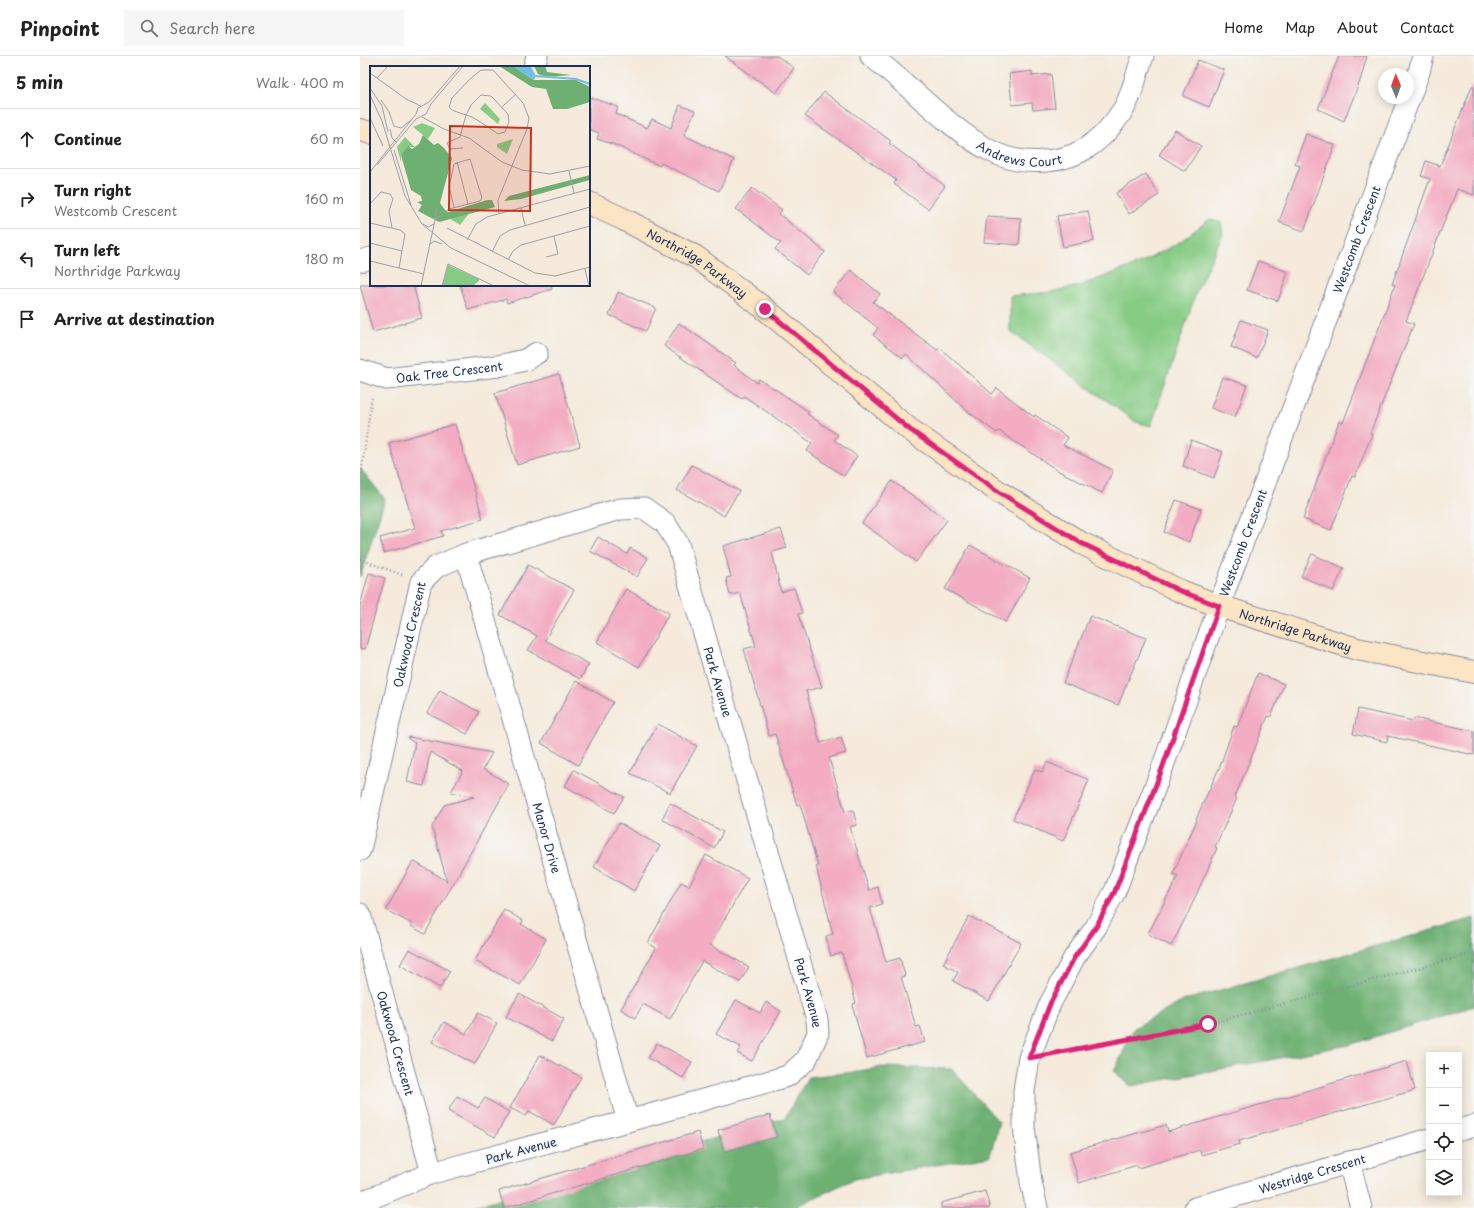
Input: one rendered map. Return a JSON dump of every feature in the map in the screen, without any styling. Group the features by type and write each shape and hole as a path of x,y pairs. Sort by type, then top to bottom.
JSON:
{"street":[{"path":"534,66 537,56"},
{"name":"Andrews Court","path":"871,56 959,129 990,151 1013,159 1041,162 1068,157 1086,148 1109,129 1124,108 1143,56"},
{"name":"Westcomb Crescent","path":"1037,1208 1031,1182 1024,1127 1024,1091 1029,1058 1050,1004 1074,958 1096,927 1115,891 1162,769 1219,606 1416,79 1423,56"},
{"path":"360,130 370,133"},
{"name":"Northridge Parkway","path":"590,204 625,220 696,257 765,309 909,429 999,492 1081,543 1178,590 1219,606 1357,649 1474,672"},
{"path":"360,261 370,258"},
{"name":"Oak Tree Crescent","path":"367,373 386,379 498,366 525,360 537,353"},
{"name":"Oakwood Crescent","path":"360,850 421,582 436,567 466,554 620,509 644,508"},
{"name":"Park Avenue","path":"360,1203 432,1173 628,1121 788,1076 806,1060 818,1033 817,1020 678,544 666,523 644,508"},
{"name":"Manor Drive","path":"466,554 628,1121"},
{"name":"Oakwood Crescent","path":"360,914 432,1173"},
{"path":"1462,1129 1474,1126"},
{"name":"Westridge Crescent","path":"1194,1208 1426,1140"},
{"path":"1348,1162 1361,1208"}],"path":[{"path":"360,482 367,373"},
{"path":"360,559 421,582"},
{"path":"1029,1058 1208,1024 1474,953"}],"green space":[{"path":"1210,219 1221,223 1223,234 1197,290 1151,426 1136,422 1010,331 1010,296 1051,292 1079,286 1143,262 1181,241"},
{"path":"360,468 385,499 360,577"},
{"path":"1474,918 1474,1006 1349,1045 1131,1086 1114,1072 1134,1028 1185,1000"},
{"path":"882,1067 952,1069 999,1122 990,1156 854,1179 799,1205 797,1208 467,1208 785,1118 808,1077"}],"building":[{"path":"725,56 777,56 794,68 776,93"},
{"path":"1339,56 1367,56 1360,81 1344,121 1318,109"},
{"path":"1198,60 1224,70 1209,107 1183,96"},
{"path":"1032,71 1032,76 1051,74 1055,108 1033,110 1032,103 1012,105 1009,74"},
{"path":"1472,86 1474,86 1474,195 1457,189 1406,321 1414,324 1370,433 1372,434 1355,477 1352,476 1331,530 1303,519 1339,421 1343,423 1395,285 1392,284 1430,179 1421,176 1426,161 1440,166"},
{"path":"824,92 891,141 889,143 945,186 928,209 894,184 896,180 805,116"},
{"path":"590,97 618,107 616,114 647,128 652,119 671,128 680,105 695,111 684,135 734,160 719,191 661,163 660,166 615,145 597,139 599,133 590,129"},
{"path":"1175,130 1201,146 1185,171 1159,155"},
{"path":"1306,134 1335,145 1304,231 1279,222 1300,166 1295,164"},
{"path":"1146,174 1159,195 1129,214 1116,193"},
{"path":"752,188 782,210 779,214 825,252 807,275 775,249 781,243 736,209"},
{"path":"1088,211 1094,241 1063,247 1057,216"},
{"path":"987,216 1021,218 1019,245 984,242"},
{"path":"1258,261 1288,272 1278,301 1247,290"},
{"path":"851,270 880,294 873,302 937,350 940,348 992,394 997,388 1034,417 1035,415 1068,438 1063,445 1113,470 1102,493 1057,470 999,431 997,433 966,410 906,354 903,358 873,335 878,328 833,292"},
{"path":"360,285 413,286 422,318 373,332"},
{"path":"460,286 551,286 552,289 507,303 506,299 468,310"},
{"path":"618,292 656,308 646,331 609,315"},
{"path":"1241,320 1268,330 1257,358 1231,347"},
{"path":"679,323 736,363 734,365 757,383 759,379 781,393 809,412 807,414 838,435 834,440 857,456 844,476 807,451 812,443 744,396 742,399 664,346"},
{"path":"559,374 580,446 517,465 495,393"},
{"path":"1222,377 1247,385 1235,417 1211,408"},
{"path":"455,424 483,519 441,531 443,536 384,553 380,538 415,528 389,443"},
{"path":"1191,440 1223,452 1214,478 1183,466"},
{"path":"692,465 739,491 724,516 677,490"},
{"path":"892,481 947,520 916,562 862,523"},
{"path":"1176,500 1201,509 1189,542 1164,532"},
{"path":"781,529 787,548 772,552 781,592 794,588 802,613 798,614 822,687 806,691 820,743 841,737 846,753 829,758 845,812 853,810 857,825 850,827 869,890 878,887 882,904 870,908 886,962 900,958 905,976 901,977 916,1027 920,1026 925,1042 867,1058 854,1012 853,1004 856,1003 842,953 831,956 826,936 833,934 816,866 818,866 800,804 797,805 775,734 769,736 744,649 756,646 740,593 730,595 726,578 731,577 723,546"},
{"path":"598,537 627,554 630,548 648,558 637,577 590,551"},
{"path":"970,545 1030,578 1006,622 945,589"},
{"path":"1312,554 1344,568 1333,591 1301,576"},
{"path":"528,565 574,590 545,640 589,664 580,679 528,650 537,636 500,615"},
{"path":"369,573 385,578 365,649 360,649 360,606"},
{"path":"626,589 669,613 639,667 597,642"},
{"path":"1090,616 1146,638 1118,705 1063,683"},
{"path":"1258,673 1284,684 1271,717 1268,716 1235,797 1237,798 1215,847 1217,848 1188,913 1171,946 1148,934 1178,876 1173,874 1220,766 1234,726 1237,727"},
{"path":"576,681 613,702 578,765 541,743"},
{"path":"440,690 479,712 467,734 427,713"},
{"path":"1358,709 1413,721 1414,718 1474,731 1474,755 1388,736 1387,742 1353,734"},
{"path":"658,724 697,746 670,793 630,773"},
{"path":"409,737 492,753 483,769 509,784 425,934 411,926 412,924 386,910 413,861 447,881 432,827 444,805 474,797 451,792 463,771 430,752 424,786 407,782 415,743 408,739"},
{"path":"1047,762 1089,780 1063,841 1013,819 1035,769 1042,772"},
{"path":"574,770 624,797 614,813 565,786"},
{"path":"670,803 723,832 714,848 662,819"},
{"path":"619,823 660,846 634,891 594,867"},
{"path":"706,855 748,878 710,945 749,967 740,982 702,961 670,1019 643,1004 635,1018 621,1009 656,948 648,943 681,882 689,886"},
{"path":"504,909 523,921 521,924 546,939 520,985 475,961"},
{"path":"969,916 1021,943 989,1001 953,981 958,972 943,964"},
{"path":"409,949 450,971 440,988 400,965"},
{"path":"519,994 564,1019 552,1041 506,1017"},
{"path":"736,1000 760,1013 766,1002 781,1011 752,1061 737,1053 741,1047 716,1034"},
{"path":"478,1013 497,1023 475,1064 432,1042 444,1022 466,1034"},
{"path":"657,1043 692,1062 683,1078 648,1058"},
{"path":"540,1055 581,1077 554,1125 529,1111 526,1116 510,1108"},
{"path":"1407,1061 1415,1090 1239,1141 1240,1144 1201,1155 1200,1150 1138,1168 1137,1165 1079,1183 1070,1152 1166,1125 1168,1132"},
{"path":"457,1096 478,1108 485,1098 509,1112 495,1137 448,1111"},
{"path":"770,1115 777,1137 724,1152 718,1130"},
{"path":"698,1132 703,1149 504,1208 499,1191"},
{"path":"985,1191 990,1208 941,1208 941,1203"}],"route":[{"path":"765,309 909,429 999,492 1081,543 1178,590 1219,606 1162,769 1115,891 1096,927 1074,958 1050,1004 1029,1058 1208,1024"}]}
